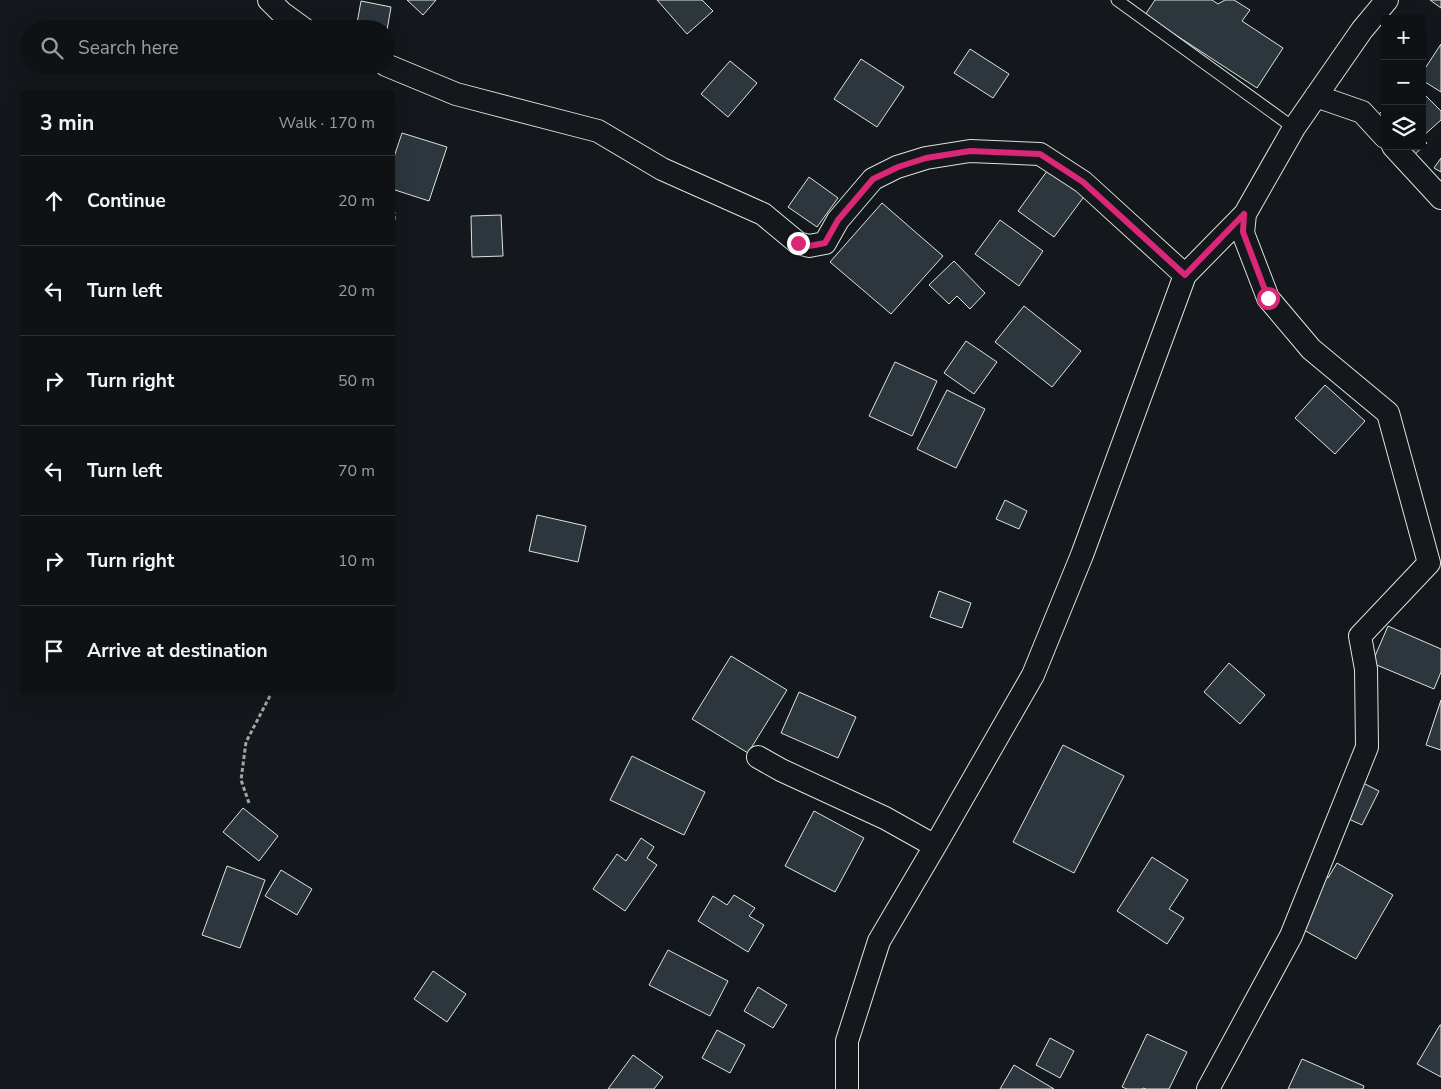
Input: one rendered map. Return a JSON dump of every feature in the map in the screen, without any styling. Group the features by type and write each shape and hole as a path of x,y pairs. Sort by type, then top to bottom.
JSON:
{"street":[{"path":"269,0 292,20"},
{"path":"847,1089 847,1041 879,941 1033,675 1085,546 1185,275 1244,214 1294,128 1362,30 1387,0"},
{"path":"395,69 456,94 598,131 662,169 763,214 798,243 809,246 825,243 838,220 873,179 898,167 926,158 970,151 1040,154 1083,182 1185,275"},
{"path":"1316,96 1362,112 1381,133"},
{"path":"1397,150 1441,198"},
{"path":"1208,1089 1291,936 1367,747 1366,669 1360,636 1429,563 1388,414 1311,349 1268,298 1243,232 1244,214"},
{"path":"758,757 781,770 885,818 935,846"}],"lane":[{"path":"1117,0 1294,128"}],"path":[{"path":"249,803 241,780 246,742 270,695"}],"building":[{"path":"407,0 436,0 423,15"},
{"path":"657,0 702,0 713,11 687,34"},
{"path":"1155,0 1212,0 1218,4 1225,0 1234,0 1250,10 1242,21 1283,48 1257,88 1145,15"},
{"path":"1430,0 1441,0 1441,8"},
{"path":"361,1 391,7 389,20 358,20"},
{"path":"1441,44 1441,92 1426,83 1426,67"},
{"path":"970,49 1009,74 993,98 954,73"},
{"path":"861,59 904,87 877,127 834,99"},
{"path":"730,61 757,83 728,117 701,94"},
{"path":"1426,96 1441,111 1441,120 1426,133"},
{"path":"1381,112 1381,127 1373,120"},
{"path":"402,133 447,147 429,201 395,190 395,154"},
{"path":"1406,150 1419,150 1413,156"},
{"path":"1441,158 1441,172 1434,168"},
{"path":"1050,167 1086,194 1054,237 1018,211"},
{"path":"809,177 838,198 817,227 788,207"},
{"path":"882,203 943,256 891,314 830,262"},
{"path":"501,215 503,256 472,257 471,216"},
{"path":"1000,220 1043,251 1019,286 975,254"},
{"path":"954,261 985,293 970,309 957,296 949,304 929,285"},
{"path":"1024,306 1081,351 1052,387 995,342"},
{"path":"966,341 997,362 974,394 944,373"},
{"path":"895,362 937,381 912,436 869,416"},
{"path":"1325,385 1365,421 1335,454 1295,418"},
{"path":"947,390 985,409 956,468 917,449"},
{"path":"1005,500 1027,511 1019,529 996,519"},
{"path":"537,515 586,526 578,562 529,551"},
{"path":"939,591 971,603 962,628 930,617"},
{"path":"1388,626 1441,649 1441,672 1434,689 1372,663"},
{"path":"731,656 787,690 748,753 692,719"},
{"path":"1229,663 1265,695 1240,724 1204,692"},
{"path":"799,692 856,717 838,758 781,733"},
{"path":"1441,700 1441,750 1426,745"},
{"path":"1063,745 1124,776 1074,873 1013,842"},
{"path":"632,756 705,792 684,835 610,800"},
{"path":"1357,780 1379,791 1362,825 1340,815"},
{"path":"243,808 278,836 259,861 223,832"},
{"path":"814,811 864,838 835,892 785,866"},
{"path":"641,838 654,847 647,858 657,865 625,911 593,889 617,854 626,861"},
{"path":"1152,857 1188,880 1169,909 1184,918 1167,944 1117,911"},
{"path":"1337,863 1393,895 1356,959 1302,929 1321,873 1328,878"},
{"path":"227,866 265,880 240,948 202,935"},
{"path":"281,870 312,889 297,915 265,896"},
{"path":"734,895 755,908 749,916 764,925 748,952 698,921 713,896 727,905"},
{"path":"668,950 728,981 710,1016 649,985"},
{"path":"433,971 466,994 447,1022 414,999"},
{"path":"758,987 787,1005 773,1028 744,1011"},
{"path":"1441,1025 1441,1077 1417,1064"},
{"path":"717,1030 745,1045 730,1073 702,1058"},
{"path":"1147,1034 1187,1052 1169,1089 1127,1089 1122,1087"},
{"path":"1050,1038 1074,1051 1060,1078 1036,1065"},
{"path":"633,1055 663,1077 654,1089 608,1089"},
{"path":"1302,1059 1364,1086 1363,1089 1288,1089"},
{"path":"1014,1065 1054,1089 1000,1089"}],"route":[{"path":"798,243 809,246 825,243 838,220 873,179 898,167 926,158 970,151 1040,154 1083,182 1185,275 1244,214 1243,232 1268,298"}]}
